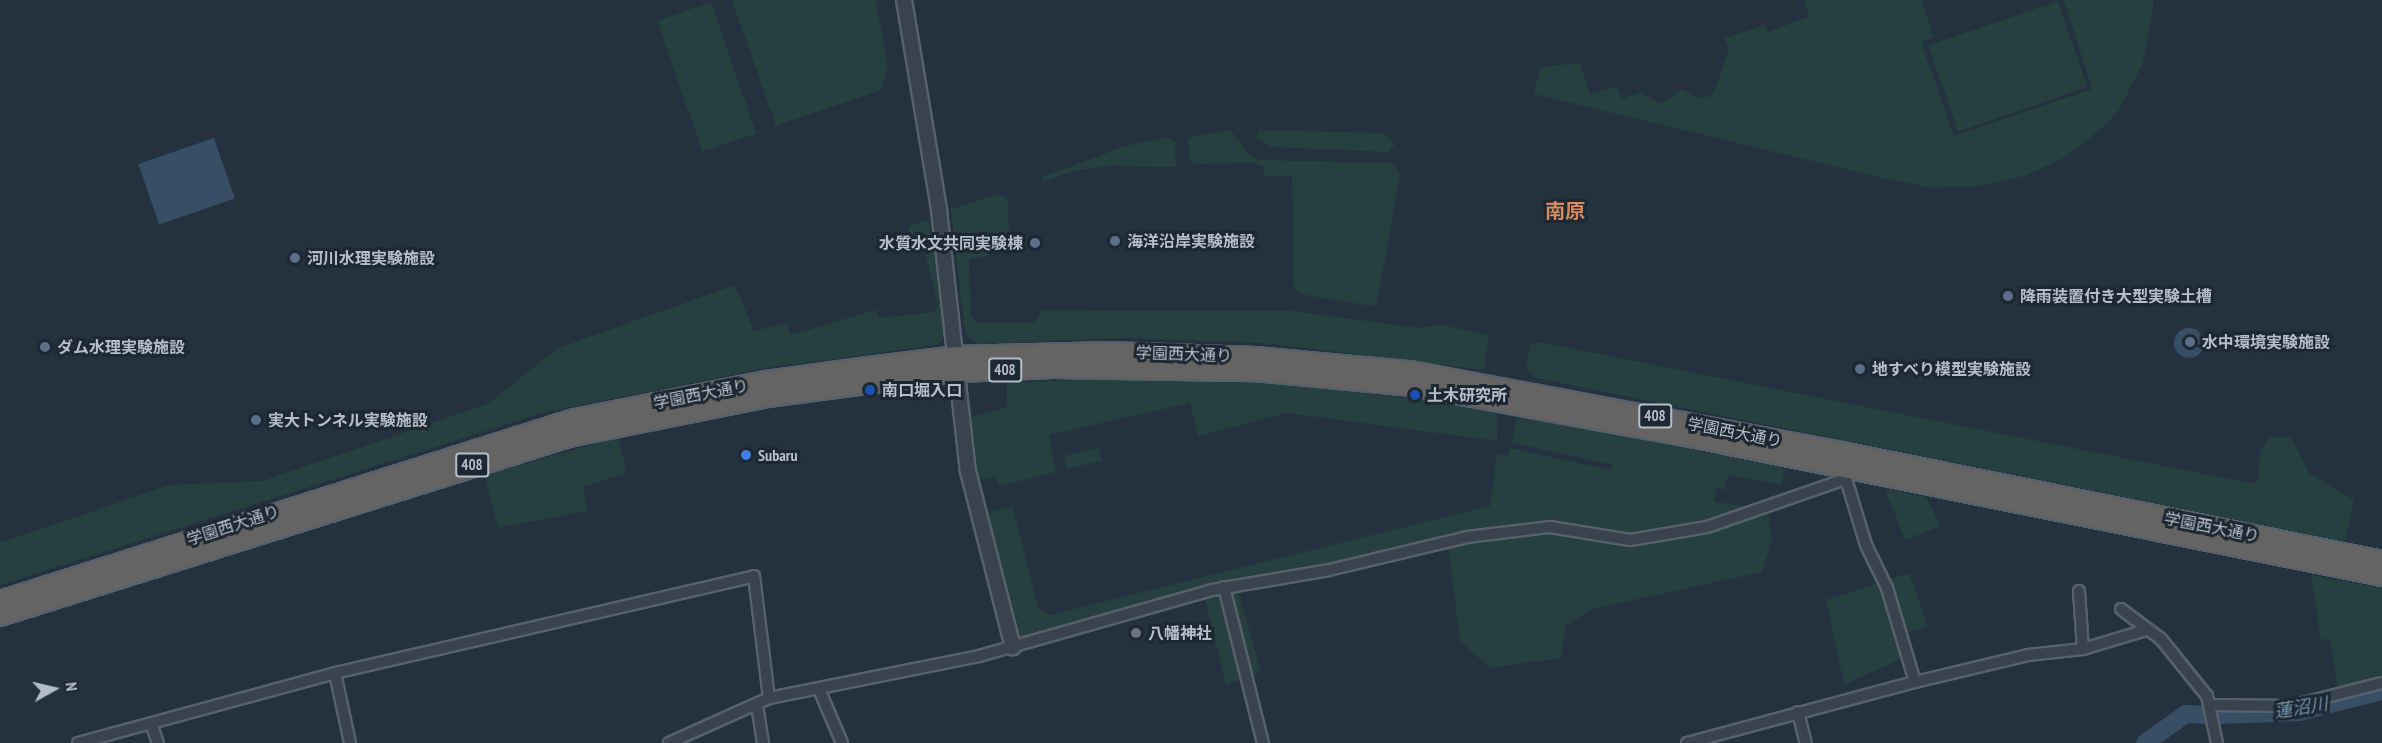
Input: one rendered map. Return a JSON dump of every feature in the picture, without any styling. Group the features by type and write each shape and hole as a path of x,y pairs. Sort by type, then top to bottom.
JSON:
{"highway":[{"name":"学園西大通り","path":"0,616 485,461 766,381 957,364 1183,354 1410,371 1813,446 2382,561"},
{"name":"学園西大通り","path":"957,364 1183,368 1346,379 1434,390 1847,474 2382,576"},
{"name":"学園西大通り","path":"0,601 574,419 665,408"}],"street":[{"path":"904,0 939,210 968,471 1013,647"},
{"path":"669,743 769,698 1013,647 1224,587 1329,570 1467,537 1536,528 1563,529 1617,540 1642,539 1707,527 1847,474 1859,529 1887,588 1916,682"},
{"path":"78,743 335,673 754,576 769,698"},
{"path":"1224,587 1263,743"},
{"path":"2079,591 2083,649"},
{"path":"2121,609 2169,648 2211,705 2217,743"},
{"path":"1687,743 1916,682 2028,655 2083,649 2146,630"},
{"path":"335,673 350,743"},
{"path":"2211,705 2291,706 2382,683"},
{"path":"819,689 842,743"},
{"path":"756,705 763,743"},
{"path":"1798,712 1806,743"},
{"path":"151,723 158,743"}],"green space":[{"path":"732,0 876,0 888,68 881,90 776,126"},
{"path":"1804,0 1922,0 1934,38 1921,42 1954,136 2092,89 2064,0 2153,0 2153,10 2143,63 2119,110 2104,127 2064,158 2024,176 1981,186 1933,188 1887,179 1534,94 1540,67 1580,63 1590,94 1617,86 1622,99 1641,92 1661,104 1682,89 1698,98 1712,96 1729,51 1725,38 1765,25 1768,32 1809,17"},
{"path":"2058,1 2088,87 1958,132 1928,46"},
{"path":"711,2 756,133 702,152 657,21"},
{"path":"1230,130 1250,155 1259,160 1392,163 1397,168 1400,176 1377,303 1371,306 1299,294 1294,287 1292,176 1264,176 1263,166 1252,163 1194,164 1190,160 1188,138"},
{"path":"1263,130 1384,133 1395,144 1389,152 1271,147 1257,139 1258,132"},
{"path":"1168,137 1175,142 1176,167 1109,166 1074,171 1044,182 1042,177 1126,146"},
{"path":"1000,194 1008,200 1009,235 987,235 988,257 969,259 971,316 978,323 1035,322 1041,310 1292,311 1419,328 1442,325 1489,335 1484,370 1263,343 1121,338 978,344 965,335 951,209"},
{"path":"929,220 948,332 938,345 772,367 542,413 0,585 0,543 169,485 262,481 488,404 558,348 735,285 754,331 787,323 791,335 875,310 879,318 934,312 938,307 925,250 907,239 909,226"},
{"path":"1539,342 2250,483 2258,480 2260,451 2270,437 2291,437 2309,473 2354,500 2345,542 1536,378 1526,368 1530,345"},
{"path":"1114,378 1278,384 1425,400 1498,414 1497,441 1287,413 1198,436 1190,403 1049,435 1056,472 998,486 996,477 979,480 968,418 1007,407 1007,383"},
{"path":"1518,415 1785,468 1782,484 1728,475 1724,490 1716,488 1715,502 1768,509 1772,541 1762,572 1592,609 1566,626 1561,658 1490,668 1460,641 1448,545 1236,583 1261,672 1226,685 1203,591 1019,640 987,520 992,511 1012,506 1038,607 1050,615 1490,506 1497,454 1508,456 1510,448 1610,470 1614,465 1512,443"},
{"path":"618,437 627,473 583,487 588,511 498,528 485,475"},
{"path":"1099,448 1102,461 1067,469 1064,456"},
{"path":"1885,489 1926,497 1941,526 1905,540"},
{"path":"1909,573 1928,627 1909,632 1909,655 1844,685 1826,600"},
{"path":"2311,575 2382,588 2382,678 2338,688 2330,639 2321,640"}],"water":[{"path":"214,138 235,199 159,225 138,164"},
{"path":"2189,328 2195,329 2203,337 2203,349 2195,357 2189,358 2183,357 2175,349 2174,343 2175,337 2183,329"}],"waterway":[{"name":"蓮沼川","path":"2218,715 2299,712 2382,691"},
{"name":"蓮沼川","path":"2145,743 2186,714 2207,715"}],"place":[{"name":"海洋沿岸実験施設","path":"1115,241"},
{"name":"水質水文共同実験棟","path":"1035,243"},
{"name":"河川水理実験施設","path":"295,258"},
{"name":"降雨装置付き大型実験土槽","path":"2008,296"},
{"name":"水中環境実験施設","path":"2190,342"},
{"name":"ダム水理実験施設","path":"45,347"},
{"name":"地すべり模型実験施設","path":"1860,369"},
{"name":"南口堀入口","path":"870,390"},
{"name":"土木研究所","path":"1415,395"},
{"name":"実大トンネル実験施設","path":"256,420"},
{"name":"Subaru","path":"746,455"},
{"name":"八幡神社","path":"1136,633"}],"district":[{"name":"南原","path":"1565,211"}]}
